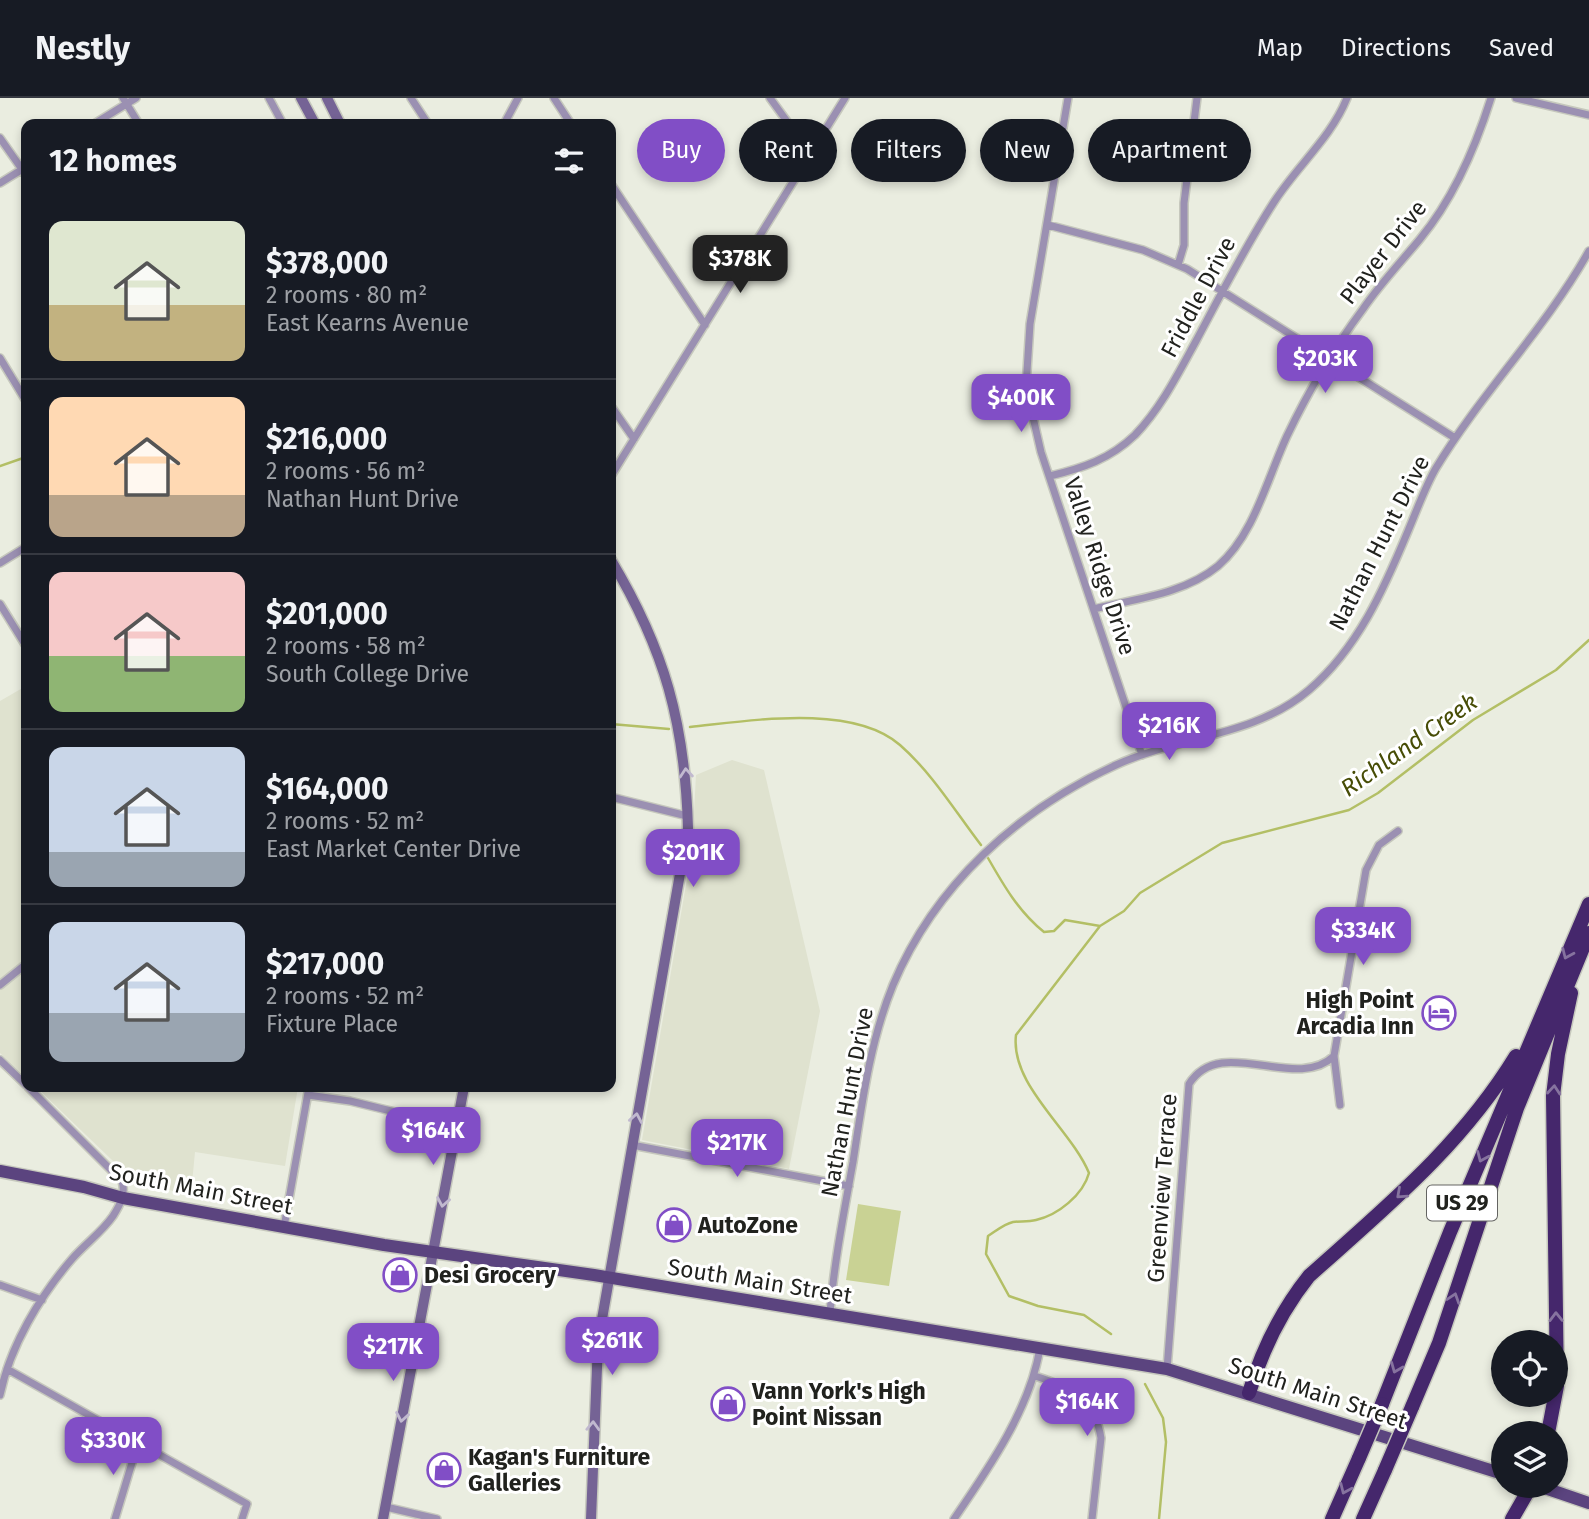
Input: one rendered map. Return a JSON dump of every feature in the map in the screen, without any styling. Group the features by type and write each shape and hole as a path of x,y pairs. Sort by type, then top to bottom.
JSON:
{"highway":[{"name":"US 29","path":"1332,1519 1589,904"},
{"name":"US 29","path":"1363,1519 1439,1343 1517,1108 1589,933"},
{"path":"1550,1421 1557,1386 1553,1096 1558,1055 1578,963"},
{"path":"1249,1393 1260,1359 1290,1301 1309,1276 1450,1147 1505,1074 1531,1025 1546,1004"},
{"path":"1512,1519 1524,1498"}],"main road":[{"path":"302,98 312,119"},
{"path":"327,98 338,119"},
{"path":"591,1519 598,1342 687,816 685,763 674,704 654,638 616,569"},
{"path":"385,1513 463,1092"},
{"name":"South Main Street","path":"0,1171 123,1198 284,1228 830,1313 1167,1369 1491,1470"},
{"path":"1568,1496 1589,1503"}],"street":[{"path":"101,119 125,101 136,98"},
{"path":"269,98 280,119"},
{"path":"411,98 425,119"},
{"path":"506,119 518,98"},
{"path":"554,98 568,119"},
{"path":"771,98 786,119"},
{"path":"832,119 845,98"},
{"name":"Valley Ridge Drive","path":"1069,98 1030,324 1026,387 1035,430 1142,755"},
{"path":"1178,265 1184,245 1184,203 1197,98"},
{"name":"Friddle Drive","path":"1050,476 1104,458 1134,435 1169,390 1275,200 1321,142 1347,98"},
{"name":"Player Drive","path":"1094,609 1179,589 1207,573 1230,554 1242,536 1291,428 1330,359 1363,308 1420,239 1449,196 1471,157 1491,98"},
{"path":"1516,98 1589,115"},
{"path":"125,101 136,119"},
{"path":"0,138 21,165"},
{"path":"0,183 21,172"},
{"path":"616,468 794,182"},
{"path":"616,192 705,325"},
{"path":"1048,225 1143,250 1178,265 1455,438"},
{"name":"Nathan Hunt Drive","path":"830,1313 872,1055 887,1003 904,962 933,912 957,880 1020,822 1083,781 1142,755 1265,717 1300,696 1324,676 1348,648 1376,603 1433,473 1455,438 1547,315 1589,251"},
{"path":"0,358 21,393"},
{"path":"0,376 8,371"},
{"path":"616,413 634,439"},
{"path":"0,563 21,550"},
{"path":"0,604 21,638"},
{"path":"616,798 687,816"},
{"path":"1340,1105 1334,1056 1368,863 1379,845 1398,831"},
{"path":"0,985 21,968"},
{"name":"Greenview Terrace","path":"1167,1369 1189,1084 1201,1069 1218,1062 1304,1068 1326,1065 1334,1056"},
{"path":"0,1060 21,1080"},
{"path":"0,1395 7,1368 42,1300 62,1271 113,1216 123,1198 121,1181 33,1092"},
{"path":"284,1228 309,1092"},
{"path":"313,1092 457,1127"},
{"path":"632,1145 849,1186"},
{"path":"0,1285 42,1300"},
{"path":"954,1519 993,1459 1035,1376 1040,1347"},
{"path":"7,1368 247,1504 242,1519"},
{"path":"1035,1376 1065,1387 1085,1399 1099,1426 1101,1438 1092,1519"},
{"path":"115,1519 138,1443"},
{"path":"385,1513 437,1519"}],"shaded area":[{"path":"21,689 21,1073 0,1053 0,701"},
{"path":"732,760 764,770 820,1011 789,1169 642,1140 692,850 696,775"},
{"path":"41,1092 297,1092 285,1166 195,1152 191,1194 137,1184"}],"green space":[{"path":"858,1204 901,1211 889,1286 846,1280"}],"waterway":[{"path":"0,466 21,459"},
{"name":"Richland Creek","path":"1111,1334 1084,1315 1038,1306 1009,1296 986,1254 988,1236 1010,1223 1036,1220 1053,1214 1069,1203 1081,1189 1089,1173 1022,1071 1016,1035 1100,926 1124,911 1140,893 1222,843 1349,810 1378,793 1473,720 1556,670 1589,640"},
{"path":"690,727 799,718 828,719 880,732 900,745 922,768 981,845"},
{"path":"616,724 669,729"},
{"path":"988,858 1020,907 1044,932 1054,931 1065,920 1100,926"},
{"name":"Richland Creek","path":"1145,1384 1163,1418 1166,1442 1159,1519"}],"place":[{"name":"High Point Arcadia Inn","path":"1439,1013"},
{"name":"AutoZone","path":"674,1225"},
{"name":"Desi Grocery","path":"400,1275"},
{"name":"Vann York's High Point Nissan","path":"728,1404"},
{"name":"Kagan's Furniture Galleries","path":"444,1470"}]}
